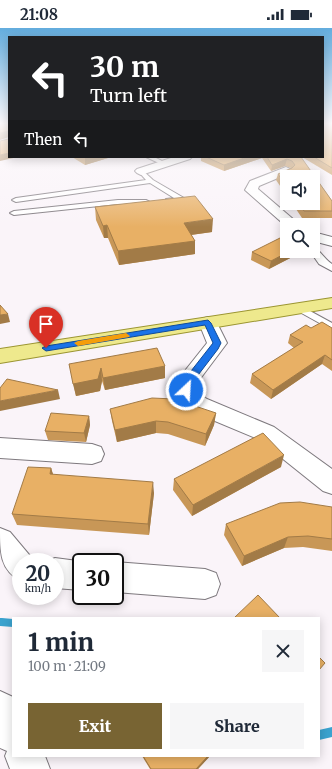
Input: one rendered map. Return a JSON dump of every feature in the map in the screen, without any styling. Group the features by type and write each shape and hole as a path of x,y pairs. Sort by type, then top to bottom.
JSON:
{"main road":[{"path":"0,356 332,303"}],"street":[{"path":"141,172 156,159"},
{"path":"280,174 254,184 251,190 285,218"},
{"path":"320,238 332,242"},
{"path":"208,323 217,343 187,382 186,390 193,401 204,408 266,433 332,484"},
{"path":"0,448 92,454"},
{"path":"0,541 12,558"},
{"path":"124,578 205,584"},
{"path":"0,709 12,733"},
{"path":"25,757 31,769"}],"lane":[{"path":"14,213 118,202 135,203 181,200 151,181 141,172"},
{"path":"16,200 151,181"},
{"path":"319,258 322,262 332,268"},
{"path":"299,308 332,327"}],"building":[{"path":"210,159 242,159 224,165"},
{"path":"268,159 302,159 310,170 287,170 295,165 292,161 287,159 272,165"},
{"path":"317,159 332,159 332,168"},
{"path":"320,184 332,201 332,211 303,210 320,210"},
{"path":"195,196 213,219 184,223 195,241 118,251 107,225 103,226 95,207"},
{"path":"280,238 280,256 271,261 252,252"},
{"path":"0,305 8,314 0,315"},
{"path":"322,322 332,328 332,360 325,355 273,390 252,374 303,342 290,335 306,325 311,328"},
{"path":"157,348 165,366 103,378 101,368 98,379 73,384 69,364"},
{"path":"7,379 58,390 0,401 0,388"},
{"path":"152,398 174,399 216,413 206,434 168,422 156,421 115,430 110,409"},
{"path":"51,413 89,416 84,433 45,431"},
{"path":"263,433 284,455 193,505 174,479"},
{"path":"28,467 51,468 50,474 153,482 148,524 12,514"},
{"path":"300,502 332,507 332,539 308,536 288,537 244,556 226,524 280,503"},
{"path":"258,595 279,617 235,617"},
{"path":"320,658 325,663 320,669"},
{"path":"144,757 207,757 196,769 151,769"}],"waterway":[{"path":"2,622 12,623"},
{"path":"320,735 332,732"}],"slow traffic":[{"path":"78,343 126,336"}],"route":[{"path":"46,348 208,323 217,343 187,382 186,390"}]}
